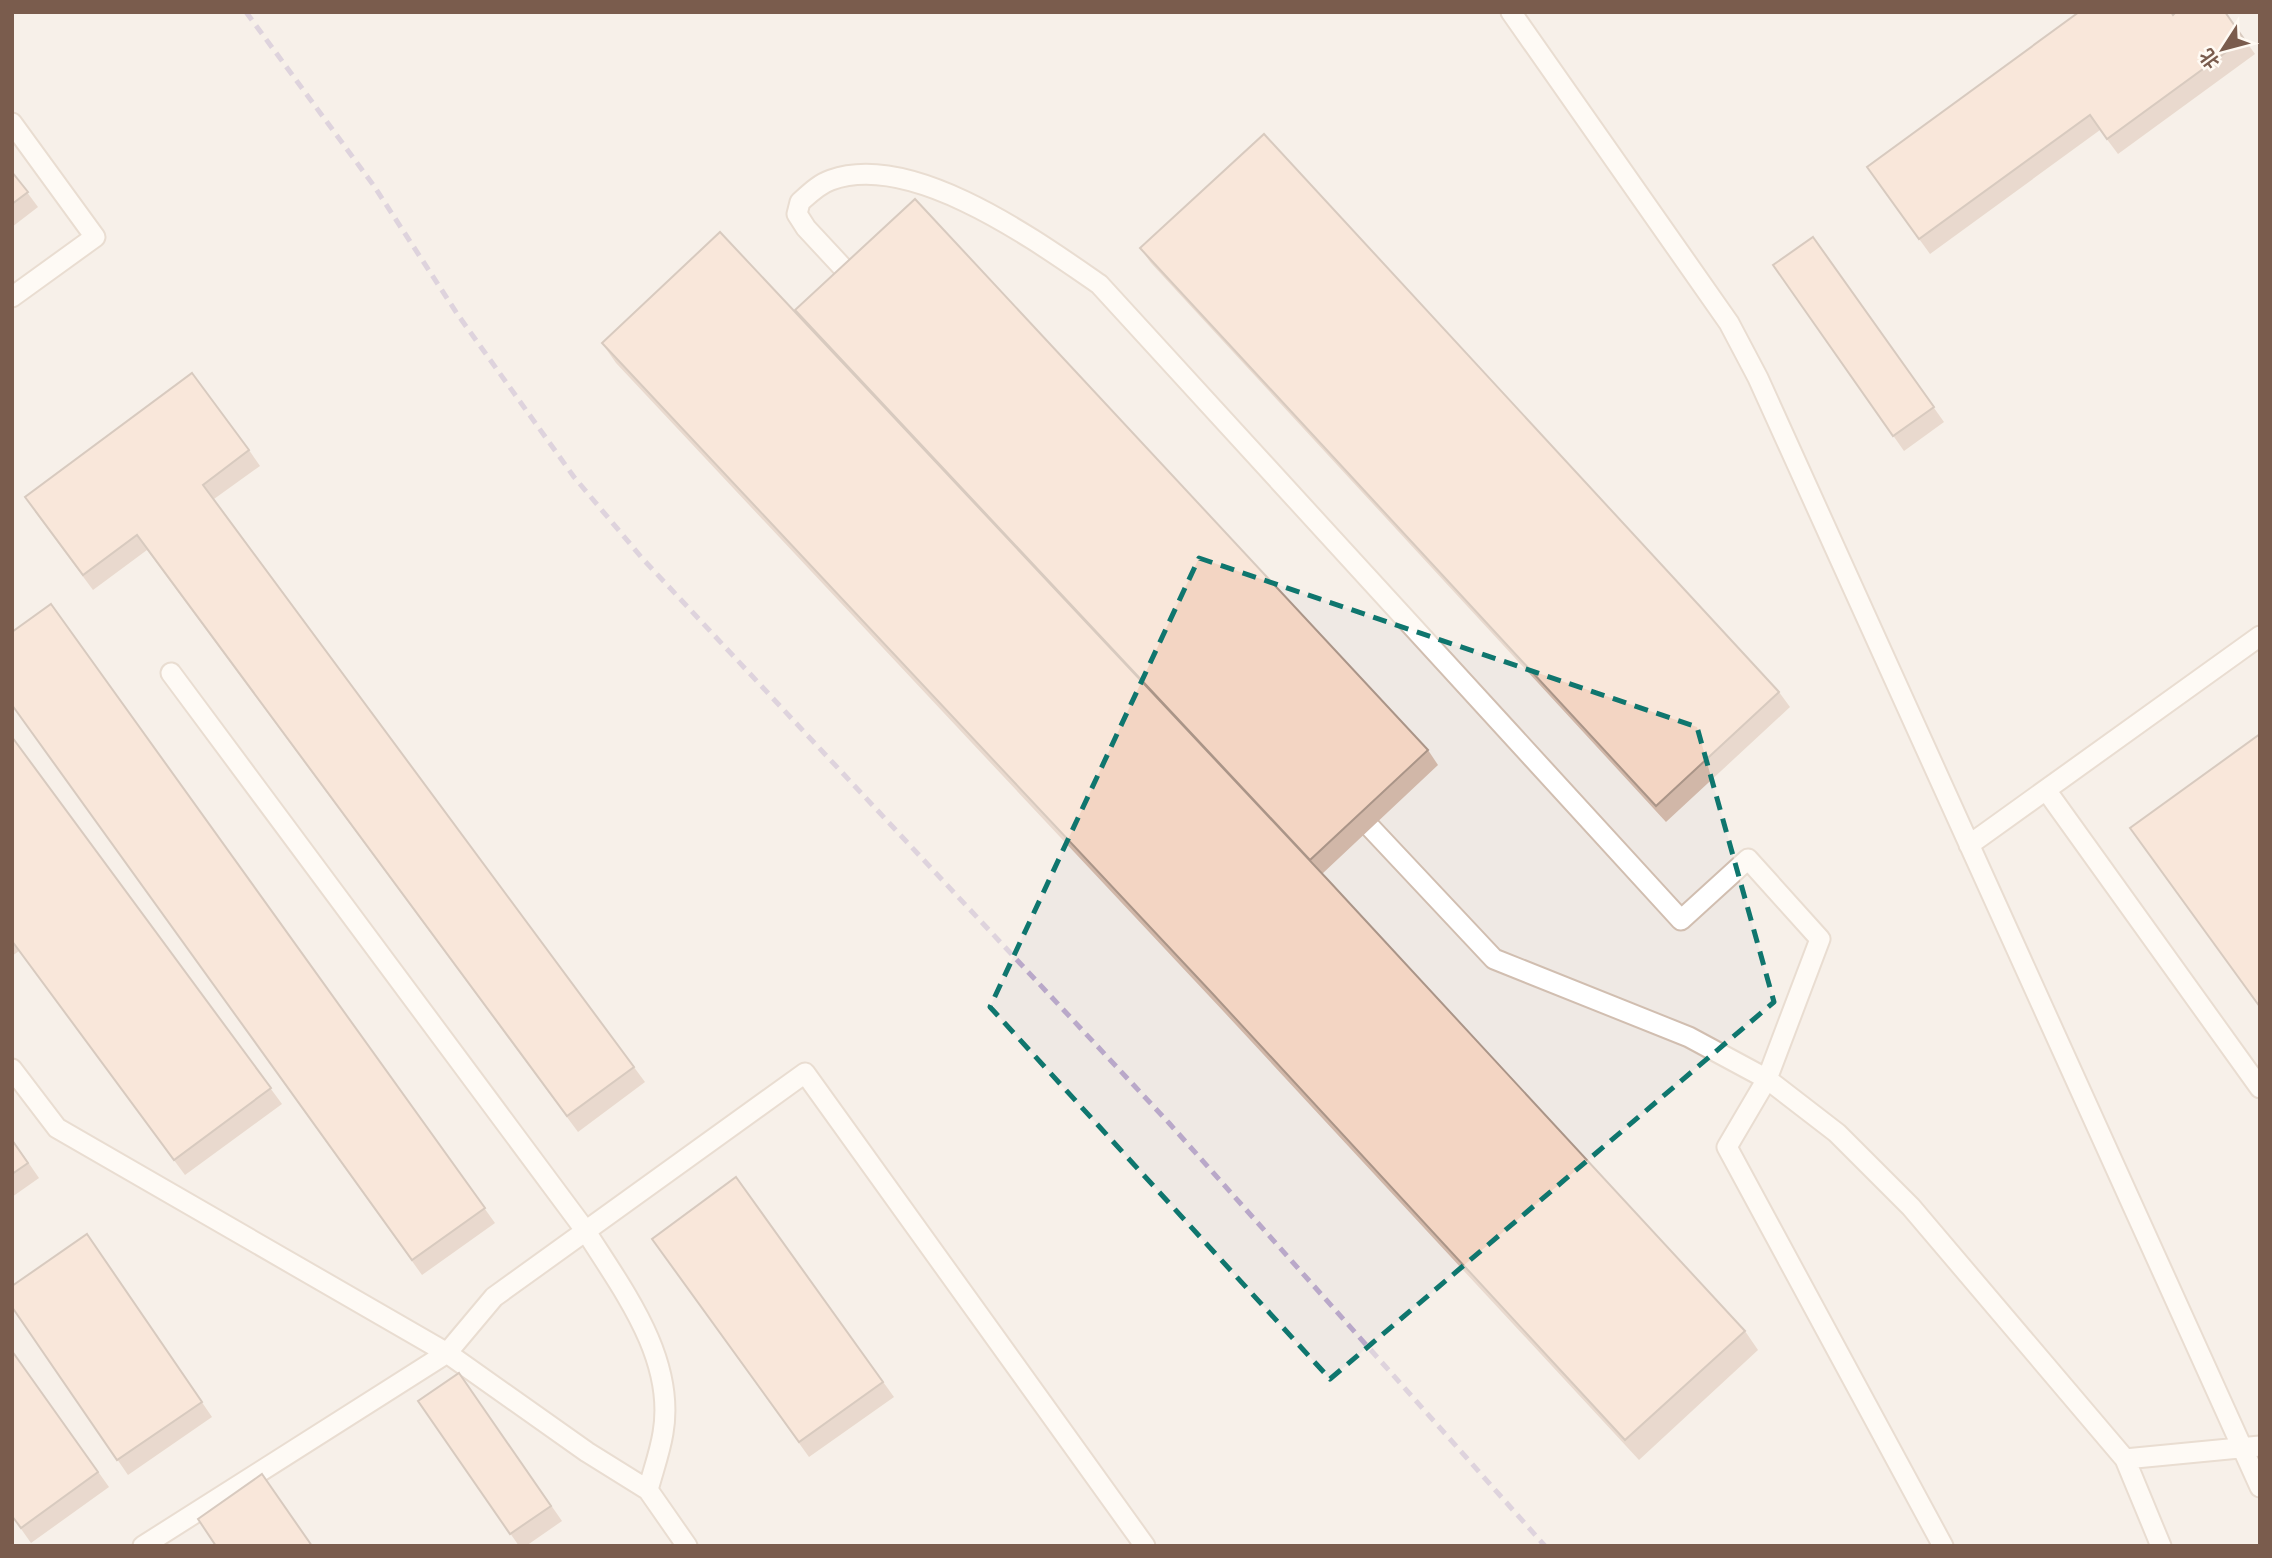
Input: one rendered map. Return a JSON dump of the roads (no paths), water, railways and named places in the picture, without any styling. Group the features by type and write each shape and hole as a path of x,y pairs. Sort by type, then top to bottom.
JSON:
{"lane":[{"path":"1511,12 1729,323 1758,378 1969,845 2251,1447 2260,1486"},
{"path":"12,123 95,237 12,297"},
{"path":"873,299 806,228 797,214 800,202 830,180 871,175 934,188 1008,226 1099,284 1681,920 1748,859 1820,939 1767,1079 1727,1147 1943,1546"},
{"path":"1969,845 2260,636"},
{"path":"171,673 585,1230 648,1335 663,1383 663,1431 648,1490"},
{"path":"2046,790 2260,1088"},
{"path":"1341,796 1494,959 1689,1037 1767,1079 1837,1133 1911,1207 2124,1459 2161,1546"},
{"path":"12,1069 57,1128 447,1353 587,1452 648,1490 687,1546"},
{"path":"143,1546 447,1353 494,1297 805,1073 1145,1546"},
{"path":"2124,1459 2251,1447"}],"railway":[{"path":"246,12 374,186 458,315 574,477 642,558 1169,1123 1545,1546"}]}
